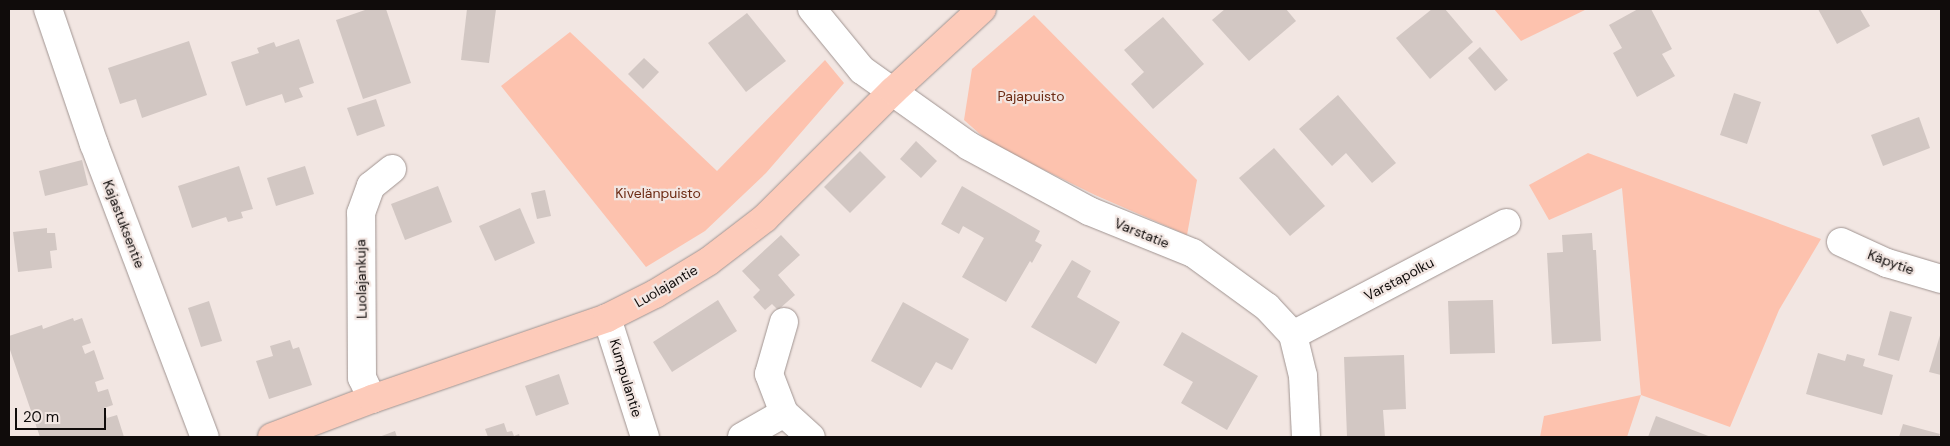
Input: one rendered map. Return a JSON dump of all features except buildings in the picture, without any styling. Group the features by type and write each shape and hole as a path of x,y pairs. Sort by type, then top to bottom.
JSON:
{"main road":[{"name":"Luolajantie","path":"272,437 372,399 607,318 655,294 710,261 765,218 893,91 982,9"}],"street":[{"name":"Kajastuksentie","path":"48,9 94,144 206,437"},
{"name":"Varstatie","path":"812,9 862,70 969,146 1080,206 1192,253 1267,308 1293,335"},
{"name":"Luolajankuja","path":"372,399 362,378 360,213 371,186 392,169"},
{"name":"Varstapolku","path":"1293,335 1506,223"},
{"name":"Käpytie","path":"1841,242 1887,263 1941,279"},
{"name":"Kumpulantie","path":"607,318 645,437"},
{"path":"784,322 769,374 784,413 811,437"},
{"path":"1293,335 1303,376 1306,437"},
{"path":"742,437 784,413"}],"green space":[{"path":"1494,9 1587,9 1521,41"},
{"name":"Pajapuisto","path":"1034,15 1197,180 1187,235 1095,195 990,143 964,120 972,69"},
{"name":"Kivelänpuisto","path":"570,32 717,171 825,60 844,83 766,173 705,231 646,267 501,86"},
{"path":"1588,153 1821,239 1779,310 1730,427 1641,395 1622,188 1549,220 1529,185"},
{"path":"1641,395 1627,437 1540,437 1544,416"}]}
